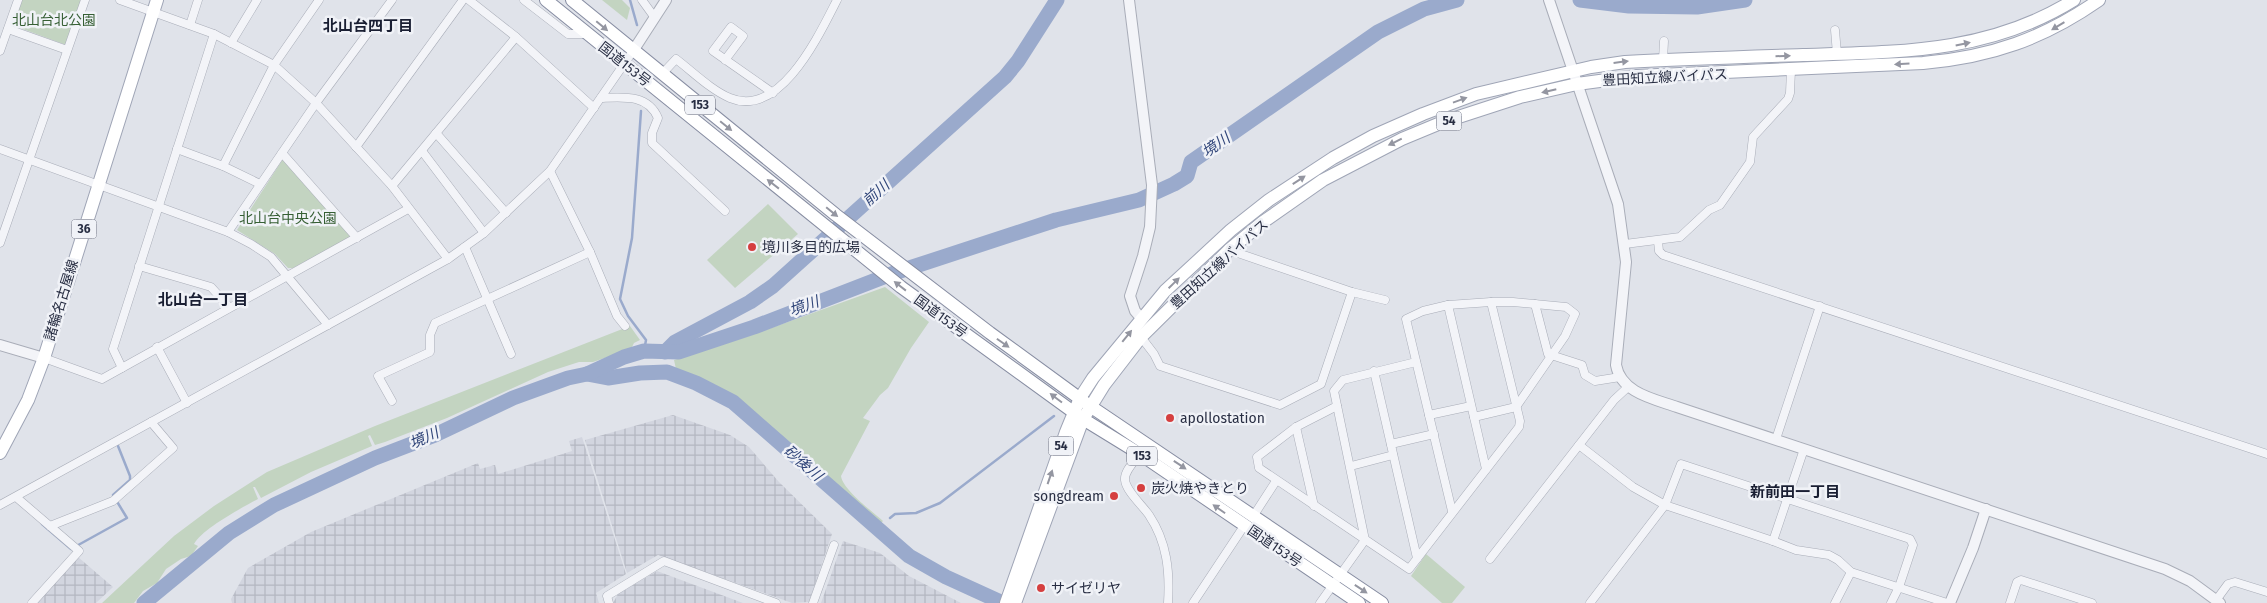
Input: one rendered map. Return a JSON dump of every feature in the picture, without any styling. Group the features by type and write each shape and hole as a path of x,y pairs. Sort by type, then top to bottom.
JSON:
{"main road":[{"name":"国道153号","path":"546,0 900,287 1078,415 1140,454 1244,526 1382,603"},
{"name":"国道153号","path":"572,0 836,215 1085,402 1254,515 1336,579 1359,603"},
{"name":"豊田知立線バイパス","path":"1085,402 1141,337 1229,250 1263,222 1323,180 1402,139 1492,106 1625,62 1837,54 1950,46 1969,43 2016,29 2057,11 2074,0"},
{"name":"豊田知立線バイパス","path":"1012,598 1093,378 1165,291 1231,230 1269,200 1333,158 1373,136 1444,105 1476,94 1575,78 1791,70 1922,63 1965,58 2024,42 2051,30 2100,0"},
{"name":"諸輪名古屋線","path":"0,453 28,400 44,358 155,6"}],"street":[{"path":"0,51 18,0"},
{"path":"0,243 85,0"},
{"path":"120,0 155,6 274,65 316,103 392,186 448,260"},
{"path":"190,25 198,0"},
{"path":"231,43 257,0"},
{"path":"222,166 274,65 319,0"},
{"path":"228,232 316,103 392,0"},
{"path":"356,147 462,0"},
{"path":"469,0 516,37 594,108"},
{"path":"524,0 568,34 588,34"},
{"path":"642,0 655,18"},
{"path":"0,505 448,260 465,248 506,214 550,172 625,64 666,0"},
{"path":"662,74 676,59 730,98 751,100 773,93 787,81 809,49 837,0"},
{"path":"1129,0 1152,185 1151,214 1143,256 1130,296 1135,312 1141,318"},
{"path":"1549,0 1614,185 1625,244 1626,279 1616,359 1617,372 1628,387 1677,407 2165,569 2190,581 2219,601 2228,584 2235,582 2267,592"},
{"path":"8,29 67,50"},
{"path":"1835,30 1837,54"},
{"path":"122,368 113,349 214,34"},
{"path":"392,186 516,37"},
{"path":"1663,60 1664,41"},
{"path":"725,60 773,93"},
{"path":"1625,244 1680,237 1709,210 1720,205 1750,162 1753,136 1788,99 1791,70"},
{"path":"601,98 629,96 638,98 652,109 658,118 652,133 652,144 724,211"},
{"path":"436,133 506,214"},
{"path":"0,149 228,232 251,244 271,257 328,325"},
{"path":"177,149 222,166 260,184"},
{"path":"422,151 484,233"},
{"path":"282,153 357,238"},
{"path":"550,172 590,252 617,316 625,326"},
{"path":"0,345 44,358 102,379 408,209"},
{"path":"1658,241 1659,251 1663,255 2267,454"},
{"path":"465,248 511,354"},
{"path":"1229,250 1352,292 1385,300"},
{"path":"392,400 378,376 430,352 430,335 435,322 590,252"},
{"path":"139,266 211,287 229,307"},
{"path":"1141,337 1154,354 1160,366 1280,405 1321,384 1352,292"},
{"path":"1337,406 1296,427 1257,457 1259,468 1409,569 1452,510 1519,427 1520,421 1491,302"},
{"path":"1452,510 1406,319 1423,311 1448,306 1491,302 1566,307 1575,314 1565,336 1516,407 1474,418"},
{"path":"1536,304 1546,350 1552,356 1582,365 1585,375 1595,381 1620,377"},
{"path":"1448,306 1486,469"},
{"path":"1776,439 1820,306"},
{"path":"157,347 187,403"},
{"path":"1320,603 1365,540 1334,391 1343,380 1416,362"},
{"path":"1374,371 1417,558"},
{"path":"1490,559 1614,400 1628,387"},
{"path":"1429,415 1471,406"},
{"path":"50,526 113,501 173,448 151,422"},
{"path":"1296,427 1314,506"},
{"path":"1391,444 1434,434"},
{"path":"1579,445 1633,487 1665,505 1796,550 1829,555 1838,560 1851,572 1948,603 1973,548 1986,509"},
{"path":"1773,541 1804,449"},
{"path":"1140,454 1125,474 1125,483 1150,516 1166,554 1170,581 1168,603"},
{"path":"1351,466 1393,455"},
{"path":"1590,603 1665,505 1681,464 1910,539 1913,545 1899,587 1891,603"},
{"path":"1254,515 1276,481"},
{"path":"16,497 79,552 32,603"},
{"path":"1193,603 1244,526"},
{"path":"813,603 834,545"},
{"path":"609,603 607,596 664,561 776,603"},
{"path":"1835,603 1851,572"},
{"path":"2010,603 2017,582 2021,580 2092,603"}],"shaded area":[{"path":"673,415 730,435 749,447 779,482 832,534 809,602 792,603 658,555 627,573 585,440"},
{"path":"582,437 626,574 596,593 599,603 232,603 231,599 248,568 311,532 478,463 480,469 495,465 498,474 572,451 569,441"},
{"path":"843,541 880,553 909,576 961,603 821,603"},
{"path":"78,557 113,587 96,603 36,603"},
{"path":"657,571 743,603 613,603 618,594"}],"green space":[{"name":"北山台北公園","path":"20,0 81,0 66,45 12,25"},
{"path":"602,0 622,0 630,8 627,20"},
{"name":"北山台中央公園","path":"283,159 352,236 293,268 288,268 275,254 237,230"},
{"name":"境川多目的広場","path":"768,204 798,234 735,288 707,260"},
{"path":"885,287 929,322 911,348 888,388 880,395 863,418 870,421 841,476 852,494 883,521 880,524 723,390 676,369 674,360 760,332"},
{"path":"630,326 640,340 634,343 631,349 593,362 579,362 548,372 447,418 385,442 375,445 370,435 368,436 372,446 311,472 261,498 255,487 253,487 258,499 223,519 205,532 194,544 198,546 191,556 181,559 166,569 157,583 143,591 134,603 102,603 174,536 214,506 267,472 375,426"},
{"path":"1426,554 1465,587 1452,603 1442,603 1411,576"}],"waterway":[{"path":"630,0 637,25"},
{"name":"前川","path":"665,352 675,342 750,302 773,286 1005,77 1018,61 1057,0"},
{"name":"境川","path":"144,603 229,533 274,505 375,458 435,435 513,398 568,378 587,374 624,357 644,351 679,352 754,327 894,273 1056,220 1139,200 1174,184 1187,176 1191,162 1378,32 1424,9 1457,0"},
{"name":"境川","path":"1580,0 1629,6 1697,7 1745,0"},
{"path":"641,111 632,238 620,299 628,316 646,340 644,351"},
{"name":"砂後川","path":"587,374 608,378 640,373 667,372 696,383 733,402 909,556 946,577 1003,603"},
{"path":"890,518 895,514 916,513 940,503 1054,416"},
{"path":"42,524 71,549 127,518 113,495 130,480 118,446"}],"place":[{"name":"境川多目的広場","path":"752,247"},
{"name":"apollostation","path":"1170,418"},
{"name":"炭火焼やきとり","path":"1141,488"},
{"name":"songdream","path":"1114,496"},
{"name":"サイゼリヤ","path":"1041,588"}],"district":[{"name":"北山台四丁目","path":"368,26"},
{"name":"北山台一丁目","path":"203,300"},
{"name":"新前田一丁目","path":"1795,492"}]}
